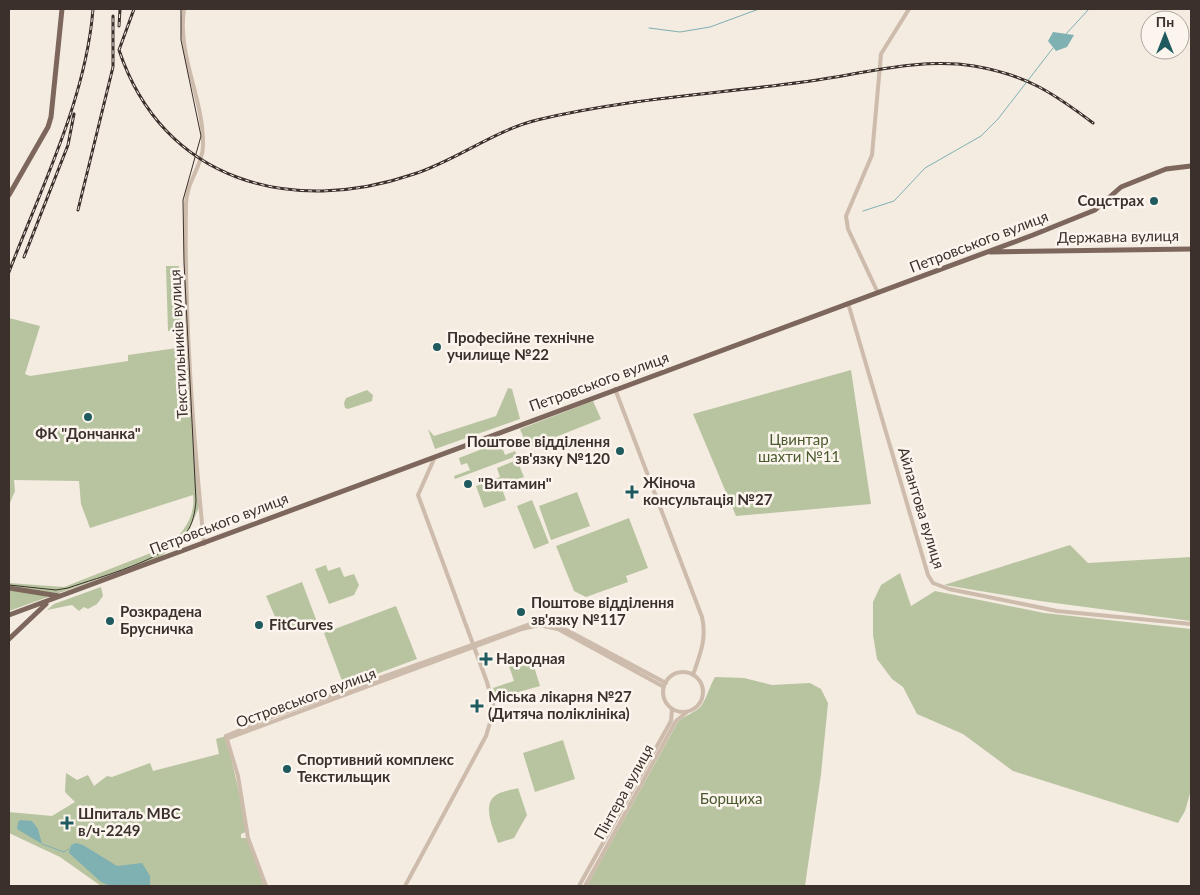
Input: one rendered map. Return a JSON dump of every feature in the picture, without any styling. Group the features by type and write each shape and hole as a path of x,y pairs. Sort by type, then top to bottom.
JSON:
{"main road":[{"path":"9,195 48,127 51,117 62,9"},
{"name":"Петровського вулиця","path":"9,615 878,293 1095,210 1115,191 1132,182 1169,168 1191,166"},
{"name":"Державна вулиця","path":"984,252 1191,249"},
{"path":"9,588 60,596"},
{"path":"9,639 36,611 60,596"}],"street":[{"name":"Текстильників вулиця","path":"184,9 183,39 202,126 204,145 187,190 186,238 195,450 204,544"},
{"path":"878,293 848,229 846,216 872,155 881,54 909,9"},
{"name":"Айлантова вулиця","path":"848,303 928,575 933,583 943,588 1058,611 1191,624"},
{"path":"615,389 702,617 705,631 704,645 693,675"},
{"path":"405,886 486,736 492,717 493,701 418,496 434,459"},
{"name":"Островського вулиця","path":"266,886 248,838 238,776 226,736 229,738 473,646 539,625 552,626 578,637 665,685"},
{"path":"677,674 693,675 701,682 703,695 698,706 687,712 672,709 665,700 665,685 677,674"},
{"name":"Пінтера вулиця","path":"579,886 671,721 672,709"},
{"name":"Пінтера вулиця","path":"585,886 676,721 687,712"}],"green space":[{"path":"166,266 179,266 183,339 181,339 180,329 168,331"},
{"path":"9,318 40,326 25,374 30,376 128,361 128,355 184,347 185,356 190,356 200,505 187,535 160,557 9,611 9,583 64,587 166,547 187,524 192,510 193,495 90,528 81,504 79,481 14,480 15,491 9,505"},
{"name":"Цвинтар шахти №11","path":"851,370 871,504 736,516 693,414"},
{"path":"508,388 512,389 520,419 435,449 428,429 434,436 496,416"},
{"path":"367,390 373,395 372,401 348,409 345,408 346,398"},
{"path":"593,401 601,419 528,448 520,429"},
{"path":"500,442 505,455 515,451 517,456 455,479 454,476 470,470 467,463 461,465 459,458"},
{"path":"517,460 524,477 507,483 508,486 502,489 506,500 484,508 476,486 500,477 497,468"},
{"path":"577,492 590,526 551,540 539,506"},
{"path":"532,500 549,543 534,549 517,506"},
{"path":"629,518 648,568 626,576 628,582 586,597 574,591 556,546"},
{"path":"1070,545 1088,563 1191,557 1191,621 1040,601 944,585"},
{"path":"326,565 328,571 340,567 344,577 354,574 359,585 354,595 329,604 315,569"},
{"path":"900,573 911,606 935,591 1044,613 1191,629 1191,790 1185,811 1178,823 1013,771 963,734 917,714 903,687 892,679 877,659 873,635 873,602 881,585"},
{"path":"302,582 317,622 295,631 276,619 266,596"},
{"path":"101,587 103,596 97,604 88,609 84,607 79,611 72,605 47,610 54,604"},
{"path":"396,606 417,659 344,686 324,633"},
{"path":"522,654 525,661 532,660 540,686 497,698 493,688 514,681 507,660"},
{"name":"Борщиха","path":"715,677 744,678 772,685 810,683 821,689 828,703 821,774 805,886 587,886 678,722 701,706"},
{"path":"226,736 248,831 241,834 241,838 248,838 266,886 101,886 60,857 9,833 9,812 52,816 75,802 65,792 66,773 77,780 88,775 94,786 107,776 112,777 150,763 153,771 219,754 216,739"},
{"path":"563,740 575,779 535,792 523,753"},
{"path":"518,788 527,815 514,838 498,843 490,818 489,805 496,795"}],"water":[{"path":"1053,32 1074,35 1067,47 1056,51 1048,41"},
{"path":"20,820 32,821 38,829 42,844 17,829"},
{"path":"76,843 83,845 117,866 142,863 150,876 150,886 110,886 101,882 69,853 71,845"}],"waterway":[{"path":"649,28 680,32 710,27 759,9"},
{"path":"1066,34 1089,9"},
{"path":"863,211 894,201 925,168 981,136 998,119 1053,48"},
{"path":"42,844 64,852 69,849"}],"tram line":[{"path":"9,585 56,590 114,573 148,559 176,543 186,533 193,518 196,501 184,262 183,200 201,136 181,40 181,9"}],"railway":[{"path":"9,272 48,176 72,110 89,43 93,9"},
{"path":"119,26 120,9"},
{"path":"134,9 119,50 139,95 167,131 200,158 237,177 279,188 323,191 368,186 430,168 521,125 570,113 636,102 803,82 910,65 953,64 974,66 1009,74 1038,86 1093,123"},
{"path":"78,210 113,67 113,16"},
{"path":"24,257 68,145 74,114"}],"place":[{"name":"Соцстрах","path":"1154,201"},
{"name":"Професійне технічне училище №22","path":"437,347"},
{"name":"ФК \"Дончанка\"","path":"88,417"},
{"name":"Поштове відділення зв'язку №120","path":"620,451"},
{"name":"\"Витамин\"","path":"468,484"},
{"name":"Жіноча консультація №27","path":"632,492"},
{"name":"Поштове відділення зв'язку №117","path":"521,612"},
{"name":"Розкрадена Брусничка","path":"110,621"},
{"name":"FitCurves","path":"259,625"},
{"name":"Народная","path":"486,659"},
{"name":"Міська лікарня №27 (Дитяча поліклініка)","path":"477,706"},
{"name":"Спортивний комплекс Текстильщик","path":"287,769"},
{"name":"Шпиталь МВС в/ч-2249","path":"67,823"}]}
